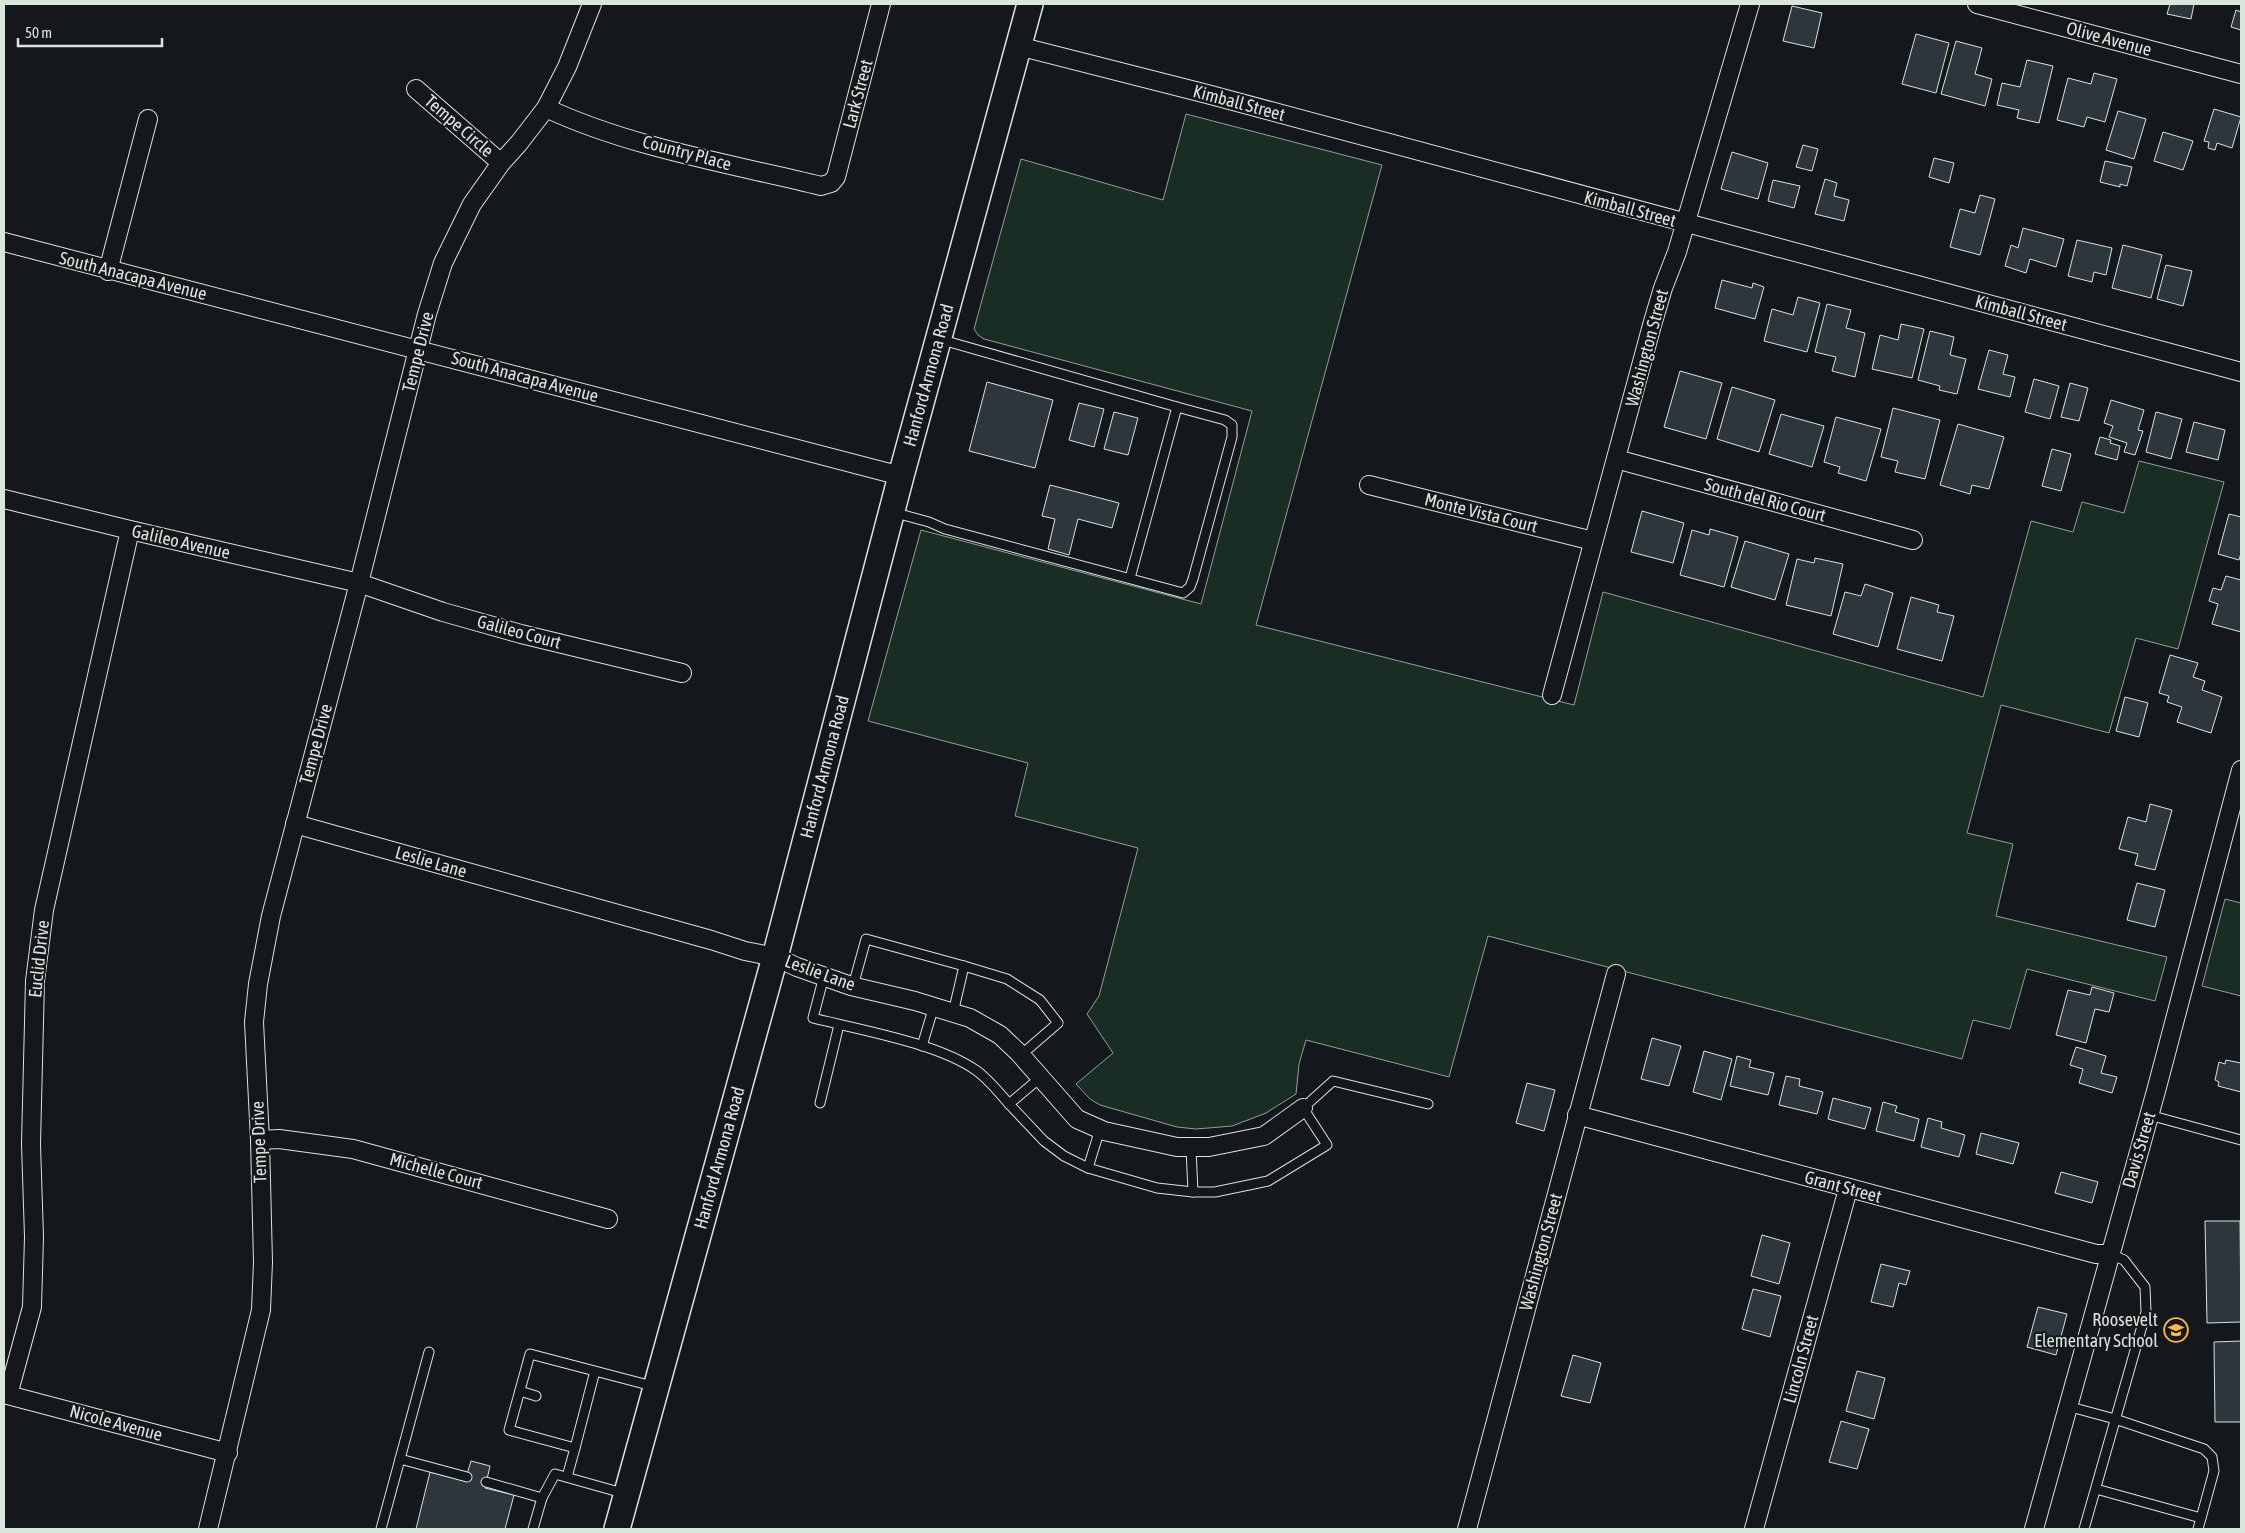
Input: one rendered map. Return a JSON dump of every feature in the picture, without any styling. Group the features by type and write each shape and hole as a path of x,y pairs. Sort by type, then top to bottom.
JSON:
{"main road":[{"name":"Hanford Armona Road","path":"617,1529 774,957 901,476 1030,4"}],"street":[{"name":"Tempe Drive","path":"208,1529 228,1453 260,1310 263,1262 260,1140 254,1047 258,984 270,916 359,584 427,314 452,241 472,204 501,163 546,108 567,67 592,4"},
{"name":"Lark Street","path":"831,183 836,177 881,4"},
{"name":"Washington Street","path":"1552,696 1663,288 1677,252 1750,4"},
{"name":"Olive Avenue","path":"1977,4 2241,74"},
{"name":"Kimball Street","path":"1018,46 1207,94 2241,372"},
{"name":"Tempe Circle","path":"416,89 501,163"},
{"name":"Country Place","path":"546,108 578,123 672,150 820,186 831,183"},
{"path":"108,271 148,119"},
{"name":"South Anacapa Avenue","path":"4,242 108,271 419,349 901,476"},
{"name":"South del Rio Court","path":"1616,459 1913,540"},
{"name":"Monte Vista Court","path":"1369,485 1593,541"},
{"name":"Galileo Avenue","path":"4,499 359,584"},
{"name":"Euclid Drive","path":"6,1394 32,1307 34,1237 31,1144 35,981 43,919 130,530"},
{"name":"Galileo Court","path":"359,584 443,612 682,673"},
{"name":"Davis Street","path":"2034,1529 2149,1115 2241,770"},
{"name":"Leslie Lane","path":"295,824 745,951 774,957 853,986 934,1006 970,1018 1000,1035 1021,1055 1073,1115 1100,1129 1191,1148 1264,1136 1303,1108"},
{"name":"Washington Street","path":"1467,1529 1616,974"},
{"name":"Grant Street","path":"1577,1115 2096,1254 2110,1254"},
{"name":"Michelle Court","path":"260,1140 279,1139 352,1149 608,1218"},
{"name":"Lincoln Street","path":"1754,1529 1848,1189"},
{"name":"Nicole Avenue","path":"6,1394 228,1453"}],"lane":[{"path":"892,512 945,529 1183,593 1190,586 1193,579 1232,437 1232,425 1225,420 939,339"},
{"path":"1130,578 1177,407"},
{"path":"853,986 866,940 1007,979 1040,1000 1058,1023 1021,1055"},
{"path":"953,1012 964,966"},
{"path":"824,976 813,1018 922,1046 975,1070 996,1089 1044,1141 1064,1156 1088,1168 1157,1188 1193,1192 1216,1192 1268,1181 1326,1145 1303,1108 1333,1081 1428,1104"},
{"path":"922,1046 934,1006"},
{"path":"820,1103 839,1025"},
{"path":"1009,1104 1041,1077"},
{"path":"2149,1115 2241,1140"},
{"path":"1088,1168 1100,1129"},
{"path":"1191,1148 1193,1192"},
{"path":"2084,1529 2146,1312 2145,1287 2124,1260 2110,1254"},
{"path":"381,1529 429,1352"},
{"path":"575,1448 509,1430 530,1354 656,1387"},
{"path":"567,1477 575,1448 581,1407 595,1372"},
{"path":"520,1391 536,1396"},
{"path":"2067,1406 2115,1419 2204,1449 2212,1457 2214,1471 2198,1529"},
{"path":"400,1459 467,1477"},
{"path":"533,1529 542,1498 556,1474 627,1494"},
{"path":"486,1482 542,1498"},
{"path":"2096,1489 2201,1518"}],"green space":[{"path":"1186,114 1382,165 1256,625 1574,705 1603,592 1983,697 2031,521 2073,532 2082,502 2124,513 2139,461 2224,482 2178,649 2136,638 2109,733 2001,705 1967,833 2013,844 1996,916 2167,957 2155,1001 2027,969 2010,1029 1973,1020 1962,1059 1488,936 1449,1077 1306,1040 1299,1064 1296,1094 1266,1113 1232,1126 1196,1129 1177,1127 1100,1105 1090,1099 1076,1084 1113,1053 1087,1014 1099,996 1138,848 1015,816 1028,763 868,721 921,530 1201,604 1252,411 984,339 974,329 1021,159 1163,200"},
{"path":"2225,899 2241,903 2241,996 2202,986"}],"building":[{"path":"2170,4 2194,4 2191,19 2167,14"},
{"path":"1792,6 1822,13 1814,48 1783,41"},
{"path":"2236,10 2241,12 2241,30 2231,27"},
{"path":"1916,34 1949,43 1936,93 1902,84"},
{"path":"1956,41 1982,48 1975,74 1992,79 1985,106 1941,94"},
{"path":"2027,60 2053,66 2039,123 2017,118 2019,110 1997,105 2002,83 2020,87"},
{"path":"2094,73 2117,79 2105,122 2087,117 2084,127 2057,120 2068,78 2091,84"},
{"path":"2214,109 2241,117 2232,148 2217,143 2215,150 2208,148 2209,142 2204,141"},
{"path":"2118,111 2146,119 2134,159 2106,150"},
{"path":"2163,132 2193,141 2183,170 2154,161"},
{"path":"1803,145 1818,149 1812,171 1796,167"},
{"path":"1732,152 1768,163 1758,199 1721,189"},
{"path":"1934,158 1954,163 1949,183 1929,177"},
{"path":"2105,161 2132,167 2127,186 2120,184 2120,187 2100,182"},
{"path":"1825,179 1837,183 1834,196 1849,200 1844,221 1815,214"},
{"path":"1773,180 1800,186 1794,208 1768,201"},
{"path":"1980,195 1995,199 1980,255 1950,247 1960,209 1975,213"},
{"path":"2023,228 2064,239 2056,267 2030,259 2026,273 2005,266 2011,245 2018,248"},
{"path":"2077,240 2112,248 2106,275 2094,272 2092,282 2068,276"},
{"path":"2123,245 2162,255 2151,298 2112,288"},
{"path":"2166,265 2192,271 2183,306 2157,299"},
{"path":"1722,280 1752,288 1753,283 1764,287 1755,319 1715,308"},
{"path":"1798,297 1820,303 1807,352 1764,341 1772,309 1793,315"},
{"path":"1827,304 1851,310 1846,328 1865,333 1855,377 1832,371 1836,357 1815,352"},
{"path":"1901,324 1924,329 1912,378 1872,369 1880,335 1898,340"},
{"path":"1930,331 1954,337 1950,355 1966,359 1957,394 1939,390 1940,386 1918,380"},
{"path":"1989,350 2008,355 2003,374 2015,377 2010,397 1978,389"},
{"path":"1680,371 1722,383 1706,439 1664,427"},
{"path":"2034,379 2059,386 2050,419 2025,412"},
{"path":"987,382 1053,400 1035,468 969,451"},
{"path":"2070,383 2088,388 2079,421 2061,417"},
{"path":"1732,387 1775,400 1759,452 1717,439"},
{"path":"2111,400 2144,410 2138,430 2143,431 2135,455 2124,452 2127,443 2109,437 2113,426 2104,423"},
{"path":"1079,403 1104,409 1094,447 1069,440"},
{"path":"1893,408 1940,420 1925,479 1895,472 1898,461 1881,457"},
{"path":"1114,412 1138,418 1128,455 1104,449"},
{"path":"2156,412 2182,419 2171,459 2146,452"},
{"path":"1781,414 1824,426 1812,467 1769,454"},
{"path":"1836,417 1881,429 1866,481 1838,473 1840,467 1824,462"},
{"path":"2194,422 2225,430 2218,460 2186,452"},
{"path":"1958,424 2004,437 1989,489 1972,485 1970,494 1940,485"},
{"path":"2100,437 2111,440 2110,443 2120,446 2117,460 2095,454"},
{"path":"2052,449 2071,454 2061,491 2042,486"},
{"path":"1050,485 1119,503 1112,528 1078,519 1069,555 1048,549 1055,519 1042,516"},
{"path":"1642,511 1684,523 1673,563 1631,552"},
{"path":"2229,514 2241,517 2241,553 2239,560 2218,554"},
{"path":"1710,529 1738,537 1724,587 1680,575 1692,530 1709,535"},
{"path":"1745,541 1789,554 1775,600 1731,587"},
{"path":"1815,558 1843,564 1831,616 1786,605 1797,559 1814,563"},
{"path":"2226,576 2241,580 2241,632 2212,624 2218,604 2209,601 2213,588 2221,590"},
{"path":"1865,584 1893,593 1878,647 1833,634 1845,592 1861,596"},
{"path":"1911,597 1939,605 1937,612 1954,616 1942,661 1897,649"},
{"path":"2170,655 2198,663 2193,677 2205,681 2202,690 2222,697 2211,733 2177,722 2182,707 2167,702 2169,696 2159,693"},
{"path":"2125,697 2148,703 2139,737 2116,731"},
{"path":"2150,804 2172,810 2155,870 2135,865 2138,854 2119,849 2128,817 2146,822"},
{"path":"2137,883 2165,890 2155,927 2127,920"},
{"path":"2092,987 2114,993 2109,1012 2095,1009 2086,1043 2056,1035 2068,990 2090,995"},
{"path":"1652,1038 1681,1046 1669,1086 1641,1079"},
{"path":"2076,1047 2106,1056 2101,1073 2117,1077 2112,1093 2079,1083 2083,1069 2070,1065"},
{"path":"1704,1051 1732,1059 1721,1100 1693,1092"},
{"path":"1737,1056 1751,1060 1749,1067 1774,1073 1768,1095 1730,1086"},
{"path":"2226,1060 2241,1063 2241,1092 2218,1086 2219,1082 2215,1080 2219,1062 2225,1064"},
{"path":"1786,1076 1800,1079 1799,1086 1823,1092 1817,1114 1779,1105"},
{"path":"1527,1083 1555,1090 1544,1131 1516,1123"},
{"path":"1833,1098 1871,1108 1865,1129 1828,1119"},
{"path":"1883,1102 1897,1106 1895,1112 1919,1119 1914,1141 1876,1131"},
{"path":"1928,1118 1942,1122 1941,1128 1965,1135 1959,1157 1921,1147"},
{"path":"1981,1133 2019,1143 2013,1164 1976,1154"},
{"path":"2061,1172 2098,1182 2092,1203 2055,1193"},
{"path":"2205,1221 2240,1221 2241,1322 2207,1323"},
{"path":"1762,1235 1790,1243 1779,1284 1751,1276"},
{"path":"1881,1264 1910,1271 1906,1285 1899,1283 1893,1307 1871,1302"},
{"path":"1753,1289 1781,1296 1770,1337 1742,1329"},
{"path":"2038,1307 2067,1314 2056,1355 2027,1347"},
{"path":"2241,1341 2241,1422 2215,1422 2214,1342"},
{"path":"1573,1355 1601,1363 1590,1403 1561,1396"},
{"path":"1857,1371 1885,1378 1874,1419 1846,1411"},
{"path":"1841,1421 1869,1429 1857,1469 1829,1462"},
{"path":"471,1461 490,1466 485,1488 514,1495 505,1529 416,1529 430,1472 465,1481"}],"place":[{"name":"Roosevelt Elementary School","path":"2176,1330"}]}
